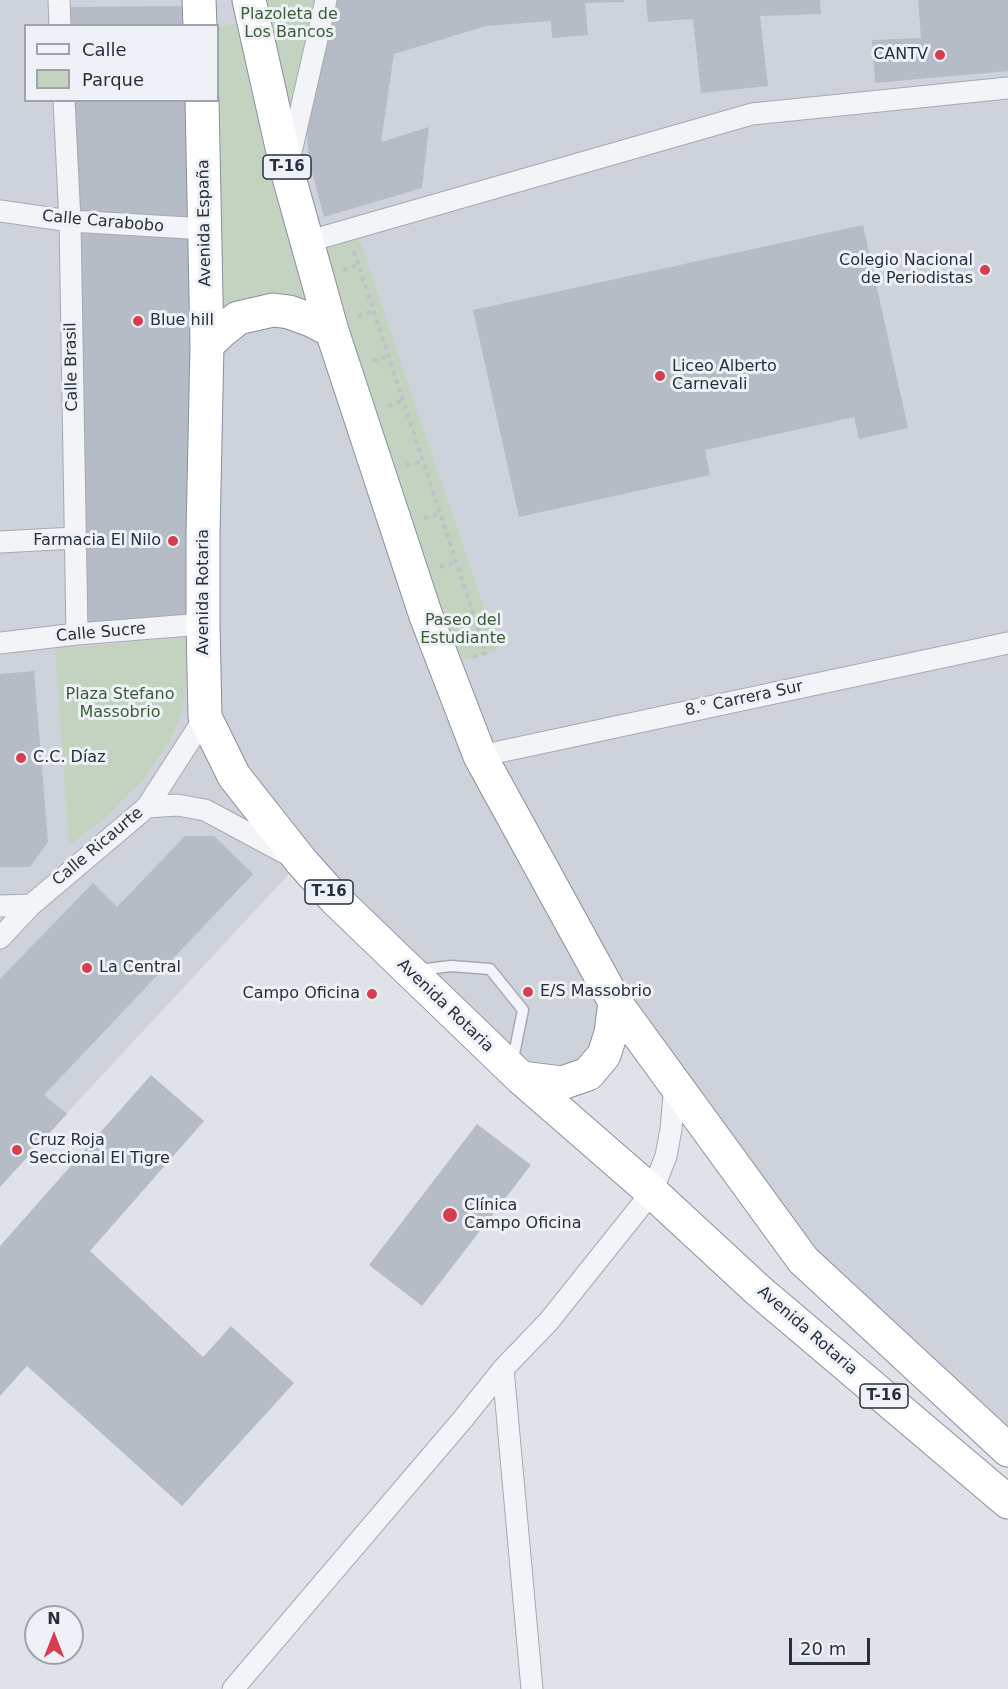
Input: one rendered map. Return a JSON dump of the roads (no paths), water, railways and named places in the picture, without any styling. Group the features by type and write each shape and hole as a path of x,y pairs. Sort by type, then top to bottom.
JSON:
{"highway":[{"path":"199,0 200,24"},
{"name":"T-16","path":"249,0 287,170 306,242 341,325 426,616 480,756 615,1002 803,1260 1008,1450"},
{"name":"Avenida España","path":"202,102 207,345"},
{"path":"207,345 238,318 273,310 341,325"},
{"name":"Avenida Rotaria","path":"207,345 203,624 205,717 234,776 301,861 336,899 516,1074 652,1192 759,1291 1008,1502"},
{"path":"516,1074 562,1083 588,1074 603,1055 611,1033 615,1002"}],"street":[{"path":"59,0 60,24"},
{"path":"287,170 326,0"},
{"path":"306,242 752,114 1008,88"},
{"name":"Calle Brasil","path":"64,102 70,221 77,634"},
{"name":"Calle Carabobo","path":"0,212 70,221 206,230"},
{"path":"0,542 74,538"},
{"name":"Calle Sucre","path":"0,643 203,624"},
{"name":"8.° Carrera Sur","path":"480,756 1008,643"},
{"name":"Calle Ricaurte","path":"0,938 31,905 147,807 205,717"},
{"path":"147,807 177,805 205,810 301,861"},
{"path":"0,906 31,905"},
{"path":"234,1689 503,1369 549,1321 652,1192 666,1156 675,1084"},
{"path":"503,1369 532,1689"}],"lane":[{"path":"409,970 451,966 490,969 523,1010 516,1074"}],"place":[{"name":"CANTV","path":"940,55"},
{"name":"Colegio Nacional de Periodistas","path":"985,270"},
{"name":"Blue hill","path":"138,321"},
{"name":"Liceo Alberto Carnevali","path":"660,376"},
{"name":"Farmacia El Nilo","path":"173,541"},
{"name":"C.C. Díaz","path":"21,758"},
{"name":"La Central","path":"87,968"},
{"name":"E/S Massobrio","path":"528,992"},
{"name":"Campo Oficina","path":"372,994"},
{"name":"Cruz Roja Seccional El Tigre","path":"17,1150"},
{"name":"Clínica Campo Oficina","path":"450,1215"}],"park label":[{"name":"Plazoleta de Los Bancos","path":"289,24"},
{"name":"Paseo del Estudiante","path":"463,630"},
{"name":"Plaza Stefano Massobrio","path":"120,704"}]}
